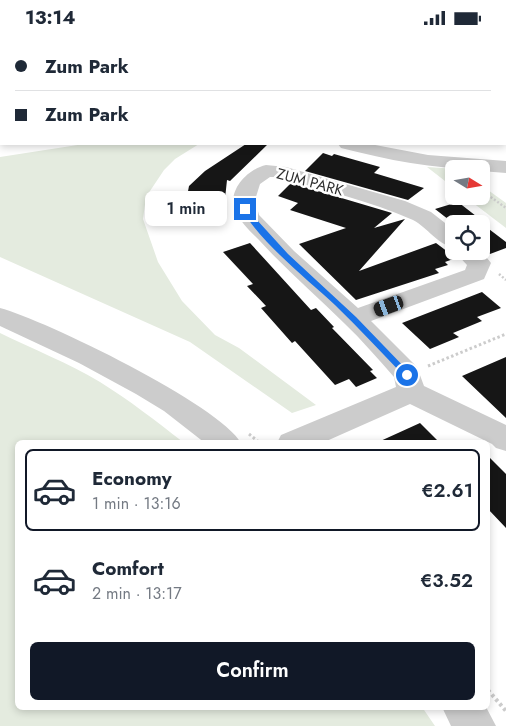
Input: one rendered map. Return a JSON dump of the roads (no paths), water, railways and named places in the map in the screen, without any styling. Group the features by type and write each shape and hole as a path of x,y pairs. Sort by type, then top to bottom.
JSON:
{"street":[{"path":"352,145 428,161 506,167"},
{"name":"ZUM PARK","path":"409,383 354,318 286,256 250,218 245,209 244,200 251,181 258,175 266,171 279,171 397,206 423,217 445,234"},
{"path":"354,318 476,274 479,263 476,260"},
{"path":"0,317 117,369 206,425 223,440"},
{"path":"298,440 409,383 505,437"},
{"path":"463,710 476,726"}]}
